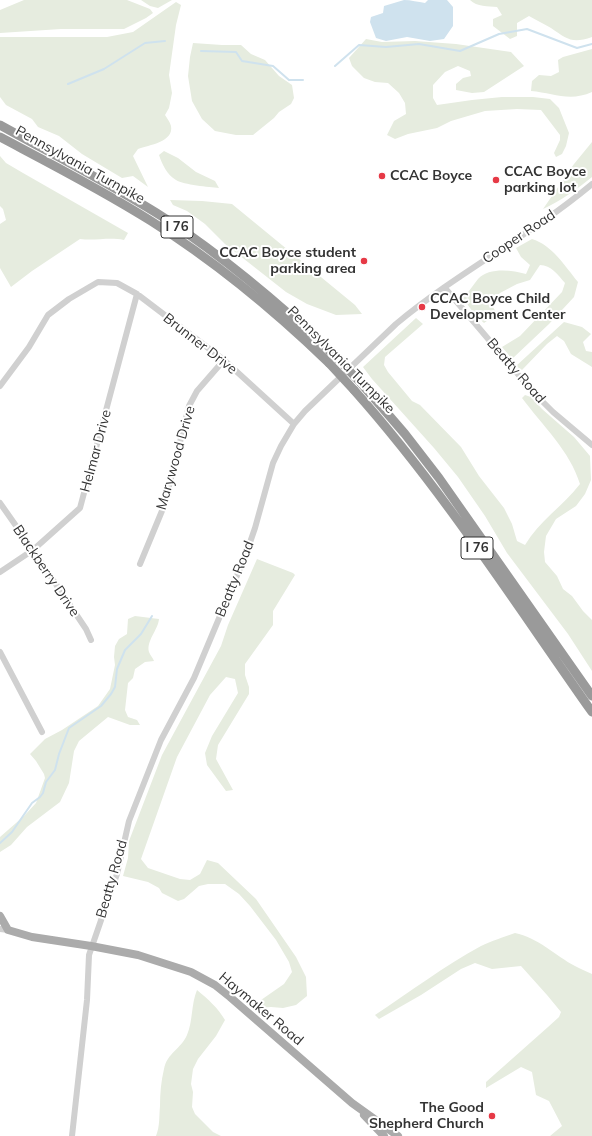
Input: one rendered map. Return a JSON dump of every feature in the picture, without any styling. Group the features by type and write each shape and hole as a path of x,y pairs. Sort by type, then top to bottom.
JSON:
{"highway":[{"name":"Pennsylvania Turnpike","path":"0,125 123,193 198,241 266,293 335,356 386,426 429,480 592,712"},
{"name":"Pennsylvania Turnpike","path":"0,136 124,204 180,240 267,306 329,363 358,386 405,434 440,478 592,696"}],"main road":[{"path":"0,916 4,930"},
{"name":"Haymaker Road","path":"4,930 32,937 138,955 191,972 215,985 352,1103 398,1136"},
{"name":"Haymaker Road","path":"352,1103 384,1136"}],"street":[{"name":"Cooper Road","path":"445,288 505,246 534,228 592,184"},
{"name":"Brunner Drive","path":"0,386 29,347 48,315 69,299 98,282 117,283 137,294 224,360 294,424"},
{"name":"Beatty Road","path":"72,1136 87,1000 89,955 117,874 127,828 136,801 161,740 194,678 246,554 255,528 273,463 294,424 324,392 396,324 445,288 534,393 553,412 592,445"},
{"name":"Helmar Drive","path":"0,572 33,550 80,508 137,294"},
{"name":"Marywood Drive","path":"140,564 164,506 189,406 198,391 224,360"},
{"name":"Blackberry Drive","path":"0,503 86,629 91,640"},
{"path":"0,652 42,732"}],"shaded area":[{"path":"24,0 127,0 150,9 153,13 124,29 61,29 0,33 0,10"},
{"path":"141,0 172,0 158,8 150,6"},
{"path":"470,0 592,0 592,37 579,40 566,38 529,16 517,23 517,36 510,39 493,26 493,19 502,15 497,7 479,5"},
{"path":"176,2 181,5 176,25 169,75 172,93 169,108 165,115 171,125 171,131 169,136 165,139 138,149 133,156 148,187 133,176 122,178 82,154 59,136 38,127 32,119 6,105 0,97 0,37 107,37 133,32"},
{"path":"366,39 382,42 415,41 456,44 511,52 524,66 484,92 472,93 456,90 456,84 463,78 471,76 470,71 458,66 445,72 433,85 433,98 437,105 502,97 533,97 550,99 559,108 569,133 566,146 562,154 556,157 554,153 560,140 560,135 541,110 517,109 485,111 451,121 437,128 408,134 395,139 387,135 394,121 406,114 405,103 399,93 388,83 375,82 364,78 352,66 349,58"},
{"path":"193,43 241,45 251,54 265,60 279,76 292,85 294,98 291,104 279,112 253,135 236,135 215,131 202,119 192,101 188,76"},
{"path":"592,49 592,92 584,95 569,97 531,91 532,81 539,75 551,76 559,72 558,60 563,57"},
{"path":"592,142 592,177 569,194 543,209 574,164"},
{"path":"164,151 178,158 196,172 215,181 219,188 197,186 180,182 173,178 165,169 159,155"},
{"path":"0,156 6,163 128,233 124,240 80,239 11,287 0,268 0,224 6,220 3,209 0,206"},
{"path":"170,200 232,204 355,305 362,314 336,315 307,304 286,292 225,244 205,224 187,211 173,205"},
{"path":"532,239 546,246 552,251 578,282 574,297 549,324 512,359 502,347 520,336 562,292 565,283 551,269 544,265 540,265 530,280 517,284 500,293 490,302 497,314 484,323 475,315 463,298 478,279 488,273 501,270 526,274 530,265 521,257 516,248"},
{"path":"416,318 423,324 385,357 384,365 412,401 420,405 461,447 479,476 504,508 512,524 517,541 525,545 537,528 580,484 570,460 563,449 522,398 525,395 531,397 542,409 574,437 590,456 591,480 585,494 576,506 556,519 546,536 544,552 545,562 557,576 563,589 572,596 592,620 592,671 568,634 507,553 485,516 458,477 363,367"},
{"path":"564,322 582,327 591,334 583,342 586,351 592,352 592,367 571,354 564,341 557,336 547,344 522,370 516,366"},
{"path":"257,559 295,575 273,611 273,625 245,664 245,675 249,687 249,694 218,745 216,759 233,790 226,791 207,765 205,753 212,736 238,693 235,679 226,677 210,695 177,757 141,859 148,868 180,879 190,880 200,874 207,860 218,863 256,899 296,957 306,977 307,996 296,1005 283,1008 259,1008 261,1000 284,984 292,972 289,962 276,940 239,894 225,884 208,884 199,886 184,899 178,901 162,893 159,888 148,882 123,876 128,858 129,841 162,755 221,646 228,625"},
{"path":"135,616 159,619 149,644 149,653 154,661 145,662 135,669 133,678 128,683 125,710 128,717 137,720 140,725 130,725 108,717 79,741 74,751 69,783 60,802 27,827 11,845 0,852 0,837 24,816 36,803 45,778 36,761 30,754 45,739 62,730 98,706 110,689 115,665 115,646 119,639 127,634 128,619"},
{"path":"515,933 531,938 568,962 592,974 592,1136 550,1136 562,1126 549,1101 536,1095 532,1072 521,1067 486,1088 486,1082 559,1017 561,1012 521,966 492,969 475,963 461,969 421,995 379,1019 375,1015 467,954 485,944"},
{"path":"197,990 212,1004 225,1020 216,1036 198,1059 193,1069 191,1084 193,1092 192,1107 195,1114 213,1132 221,1136 156,1136 159,1125 161,1088 164,1069 168,1059 187,1035"}],"water":[{"path":"404,0 425,3 428,0 447,0 453,7 453,26 444,39 430,41 407,37 386,41 376,38 370,22 371,17 383,13 384,6"}],"waterway":[{"path":"335,66 359,45 386,47 419,44 460,51 499,34 527,29 577,48 592,44"},
{"path":"68,84 104,69 145,43 165,41"},
{"path":"201,51 236,52 242,61 273,66 289,80 303,80"},
{"path":"0,843 12,832 32,803 43,793 46,782 55,770 59,754 69,728 101,706 111,694 115,687 117,669 125,650 141,634 152,616"}],"place":[{"name":"CCAC Boyce","path":"382,176"},
{"name":"CCAC Boyce parking lot","path":"496,180"},
{"name":"CCAC Boyce student parking area","path":"364,261"},
{"name":"CCAC Boyce Child Development Center","path":"422,307"},
{"name":"The Good Shepherd Church","path":"492,1116"}]}
